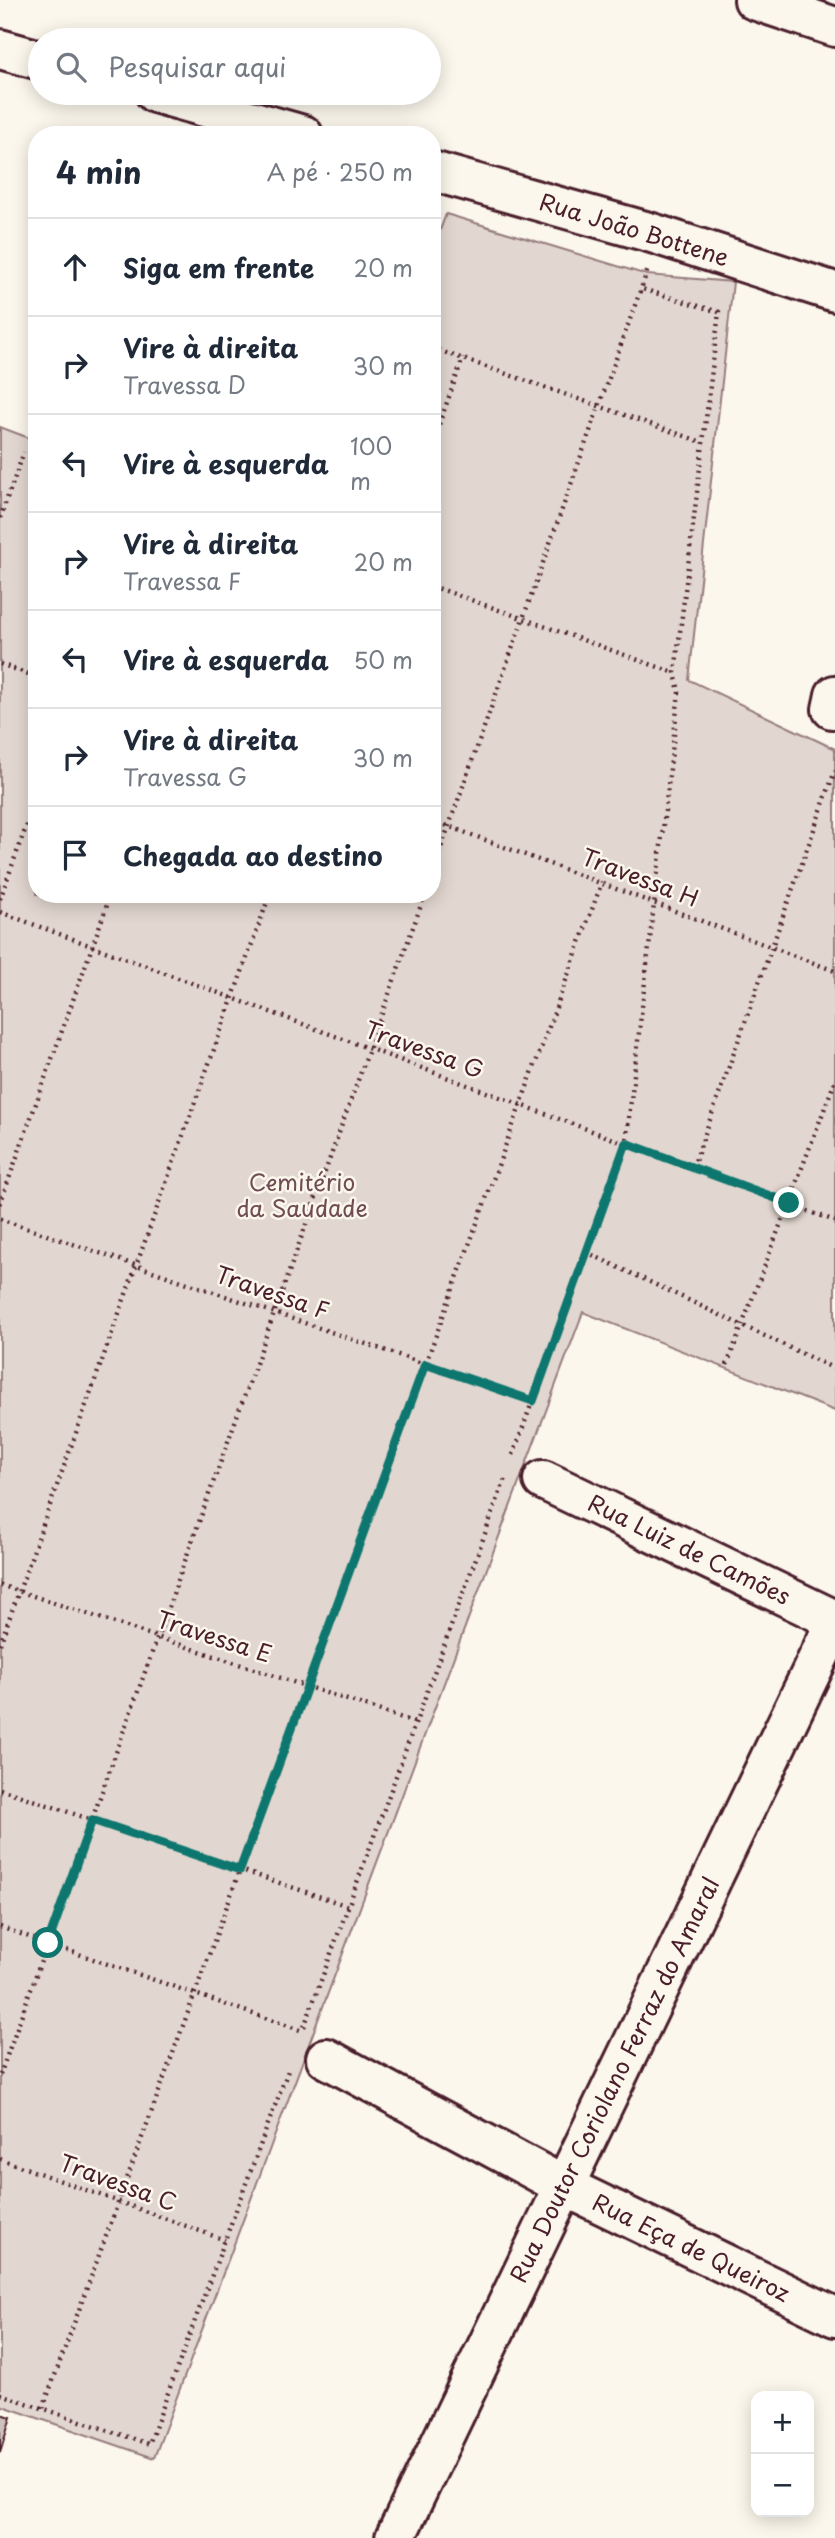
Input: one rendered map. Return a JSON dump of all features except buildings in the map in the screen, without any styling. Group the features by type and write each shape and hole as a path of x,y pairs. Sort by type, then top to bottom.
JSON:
{"street":[{"path":"754,0 834,24"},
{"path":"0,49 28,57"},
{"path":"197,105 271,126"},
{"name":"Rua João Bottene","path":"441,174 652,233 835,292"},
{"name":"Rua Luiz de Camões","path":"526,1472 835,1622"},
{"name":"Rua Doutor Coriolano Ferraz do Amaral","path":"395,2538 835,1622"},
{"name":"Rua Eça de Queiroz","path":"309,2057 564,2186 835,2317"}],"path":[{"path":"441,849 647,275 652,233"},
{"path":"526,1472 533,1401 626,1143 679,692 675,673 719,312 642,289"},
{"path":"441,351 703,442"},
{"path":"441,419 463,358"},
{"path":"0,518 24,452"},
{"path":"441,589 675,673"},
{"path":"0,664 28,674"},
{"path":"692,1167 835,771"},
{"path":"0,899 28,821"},
{"name":"Travessa H","path":"441,824 835,971"},
{"path":"43,2409 601,882"},
{"path":"0,1204 108,903"},
{"path":"0,1644 267,903"},
{"path":"0,2075 422,903"},
{"name":"Travessa G","path":"0,912 835,1221"},
{"path":"727,1365 835,1081"},
{"name":"Travessa F","path":"0,1219 533,1401"},
{"path":"586,1252 835,1369"},
{"path":"0,1927 303,2031 505,1478"},
{"name":"Travessa E","path":"0,1585 416,1723"},
{"path":"0,1789 348,1906"},
{"path":"0,2394 149,2444 225,2240 309,2057"},
{"name":"Travessa C","path":"0,2159 225,2240"}],"green space":[{"name":"Cemitério da Saudade","path":"446,214 647,275 733,282 689,680 835,749 835,1411 583,1312 154,2458 0,2405 0,427 28,438 28,903 441,903 441,228"}],"route":[{"path":"48,1943 92,1820 240,1870 425,1364 533,1401 626,1143 789,1203"}]}
